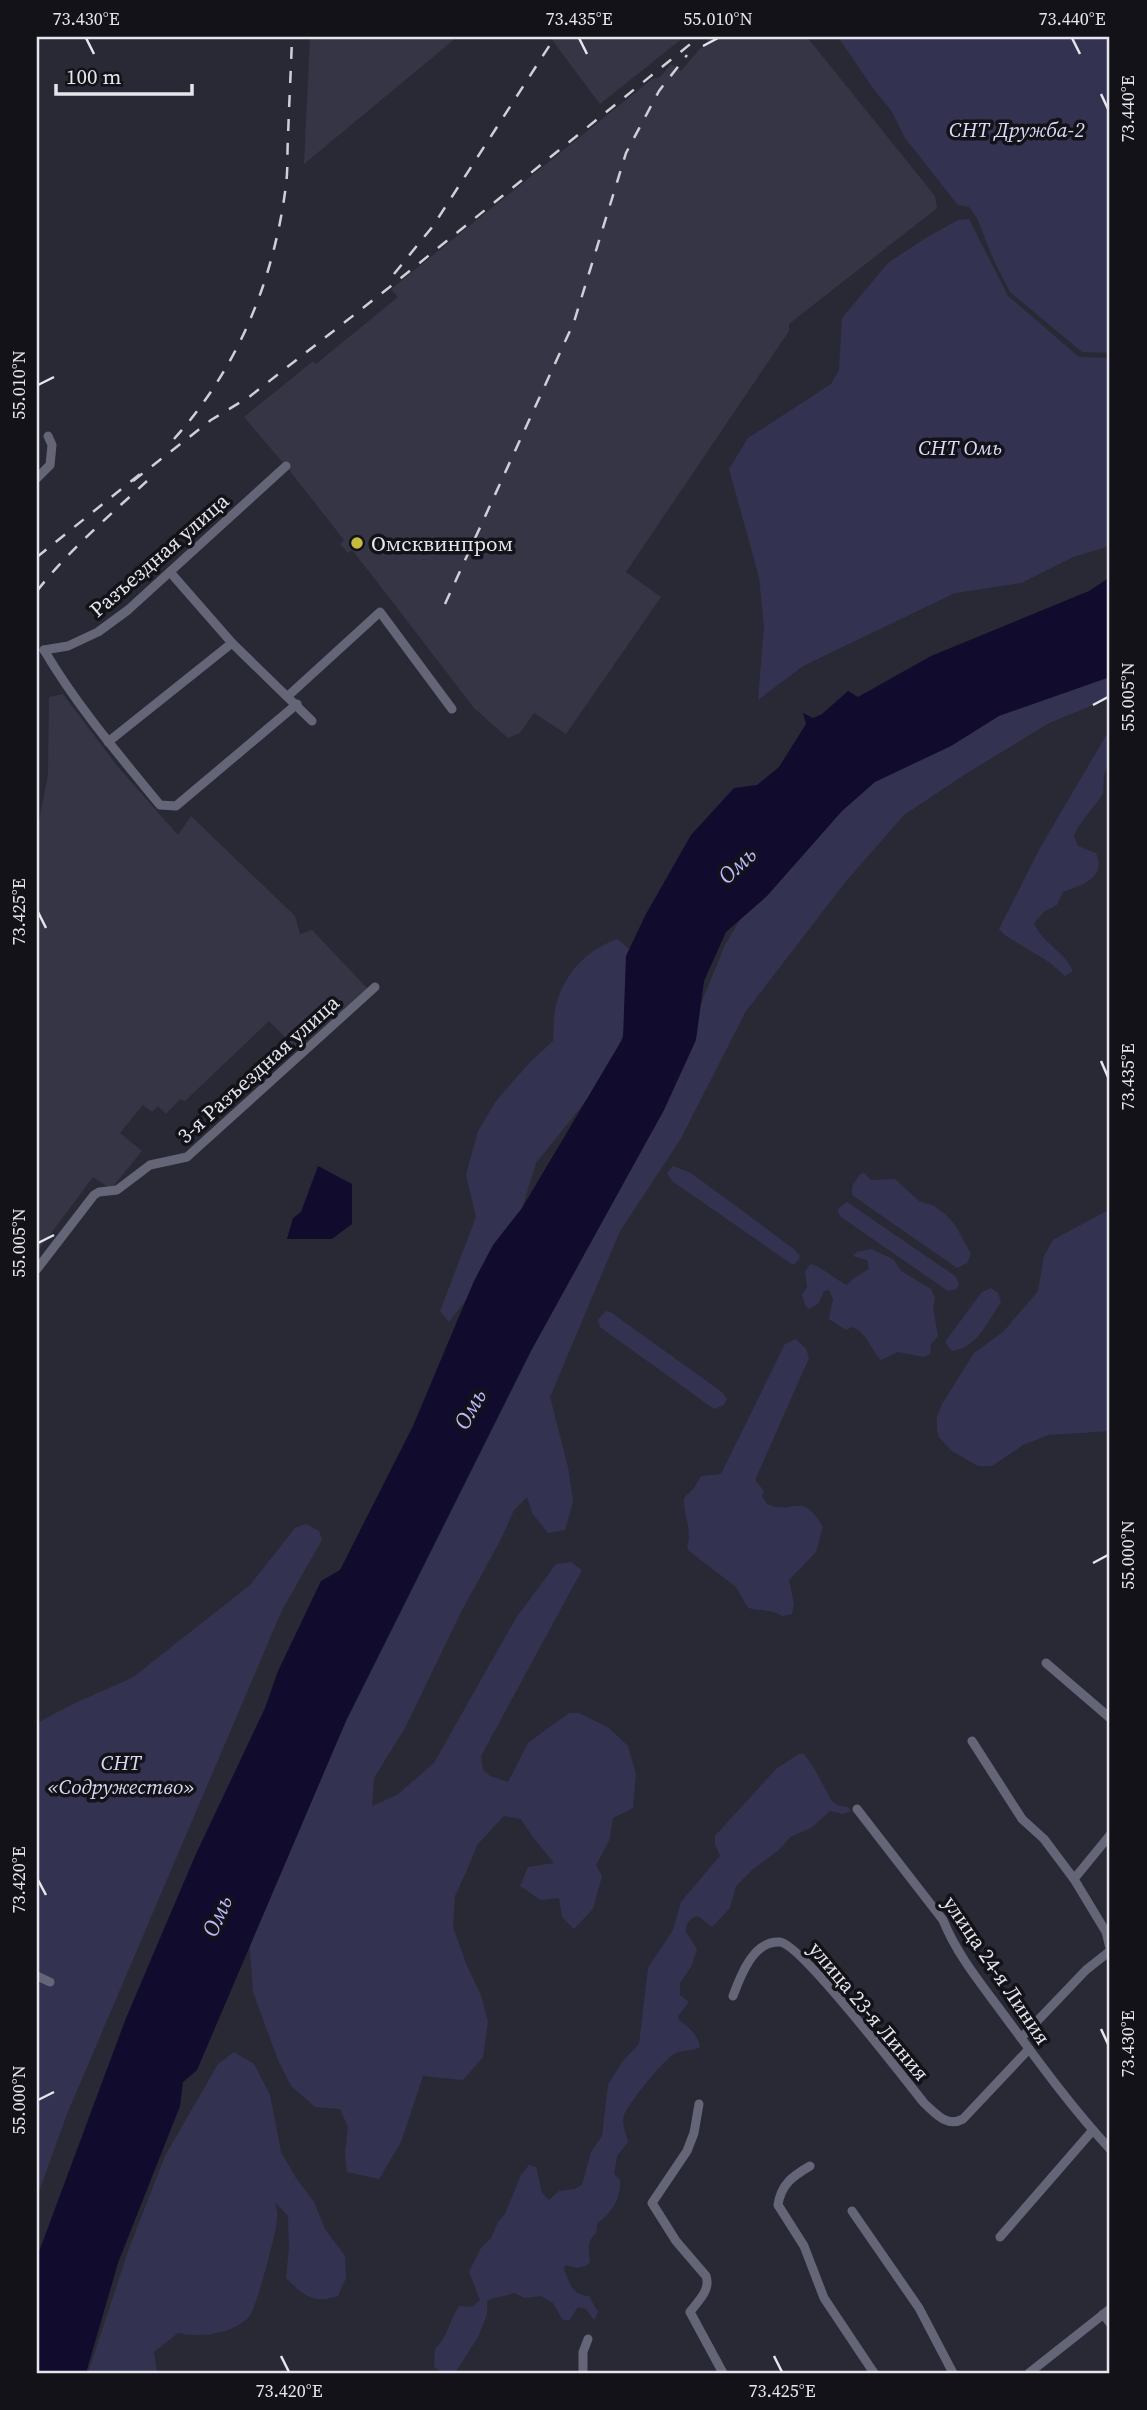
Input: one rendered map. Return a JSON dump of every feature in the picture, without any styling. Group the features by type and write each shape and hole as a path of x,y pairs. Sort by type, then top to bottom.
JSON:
{"street":[{"path":"37,478 50,466 52,445 48,436"},
{"name":"Разъездная улица","path":"40,649 68,646 98,632 128,610 286,466"},
{"path":"170,572 232,643 312,721"},
{"path":"288,696 380,612 452,709"},
{"path":"108,742 232,643"},
{"path":"40,649 108,742 160,805 176,806 297,704"},
{"name":"3-я Разъездная улица","path":"37,1269 94,1195 117,1190 150,1165 187,1157 375,988"},
{"path":"1046,1663 1110,1718"},
{"path":"972,1741 1022,1819 1044,1839 1108,1930 1110,1950 1086,1970 1021,2038"},
{"name":"улица 24-я Линия","path":"857,1809 943,1920 949,1936 965,1962 1028,2049 1110,2149"},
{"path":"1074,1879 1110,1835"},
{"name":"улица 23-я Линия","path":"733,1996 743,1970 758,1950 771,1943 781,1942 792,1947 924,2103 943,2119 958,2122 1028,2049"},
{"path":"37,1976 50,1982"},
{"path":"699,2104 694,2133 687,2151 652,2203 676,2241 709,2283 690,2312 723,2373"},
{"path":"1000,2237 1093,2130"},
{"path":"810,2166 789,2179 779,2193 778,2205 804,2246 824,2298 874,2373"},
{"path":"852,2211 919,2308 953,2373"},
{"path":"1029,2373 1107,2311 1110,2323"},
{"path":"583,2373 583,2352 588,2339"}],"shaded area":[{"path":"310,37 457,37 304,164"},
{"path":"550,37 684,37 600,104"},
{"path":"710,37 807,37 935,196 937,208 789,324 789,331 626,572 661,597 566,734 534,713 520,733 508,738 474,708 352,550 348,553 340,544 344,540 244,417 313,361 316,364 398,297 391,289 652,79 660,77 671,64 681,71"},
{"path":"63,694 118,767 178,835 191,816 295,916 300,934 312,930 367,988 297,1050 269,1021 185,1101 180,1099 166,1114 158,1106 152,1112 143,1105 120,1133 142,1151 111,1189 93,1177 37,1252 37,831 48,775 49,697"}],"green space":[{"name":"СНТ Дружба-2","path":"838,37 1110,37 1110,353 1082,352 1010,292 977,218 969,207 958,205 905,138 892,112"},
{"name":"СНТ Омь","path":"969,219 1008,296 1079,357 1110,358 1110,546 1073,557 1021,583 955,593 803,666 758,700 764,627 759,577 729,469 748,438 831,384 839,370 842,318 888,263 958,220"},
{"path":"1110,671 1110,698 1049,723 904,815 847,880 746,1011 680,1140 620,1231 550,1397 568,1467 573,1502 565,1530 548,1533 532,1513 527,1497 514,1510 406,1726 374,1778 372,1806 397,1795 434,1763 516,1618 556,1564 571,1562 582,1570 481,1756 483,1770 490,1776 508,1782 528,1743 569,1713 579,1713 609,1728 628,1746 636,1774 633,1808 613,1818 609,1841 596,1865 602,1876 593,1909 574,1929 562,1917 559,1898 541,1900 520,1886 528,1867 554,1863 521,1819 504,1816 477,1845 455,1896 453,1927 481,1995 488,2021 483,2057 463,2080 423,2076 401,2142 379,2179 347,2172 345,2154 348,2127 340,2109 315,2107 291,2086 278,2060 253,1992 248,1923 265,1868 678,1060 725,945 752,900 864,783 974,721"},
{"path":"1110,729 1110,760 1104,775 1103,794 1074,836 1078,846 1096,853 1098,869 1091,879 1063,892 1057,905 1045,911 1034,923 1042,936 1069,964 1073,971 1065,976 1049,962 999,929 1040,848"},
{"path":"617,939 634,953 633,1009 608,1073 536,1163 517,1225 491,1267 449,1322 440,1311 476,1217 466,1175 478,1131 496,1101 530,1062 553,1041 556,1006 572,971 597,949"},
{"path":"673,1166 691,1173 794,1249 800,1256 799,1260 793,1265 672,1181 667,1173"},
{"path":"864,1173 871,1180 895,1179 919,1201 934,1206 945,1214 955,1225 971,1254 967,1263 957,1268 852,1195 852,1186 860,1174"},
{"path":"847,1202 955,1276 959,1284 956,1289 948,1291 841,1217 839,1208"},
{"path":"1110,1209 1110,1431 1048,1435 1023,1445 992,1466 978,1466 952,1451 939,1437 937,1417 942,1404 974,1353 1003,1332 1038,1291 1044,1256 1053,1240"},
{"path":"871,1249 893,1259 901,1271 931,1289 935,1298 933,1308 938,1336 931,1344 930,1354 924,1357 898,1352 881,1360 861,1332 851,1327 846,1330 829,1319 833,1299 829,1290 824,1291 818,1304 809,1309 805,1305 802,1295 807,1287 805,1272 810,1264 847,1285 869,1269 867,1260 853,1256 857,1252"},
{"path":"991,1288 998,1293 1001,1302 975,1340 952,1351 945,1342 982,1292"},
{"path":"606,1311 723,1393 727,1399 724,1405 714,1409 600,1327 598,1320"},
{"path":"796,1339 806,1349 809,1358 755,1480 764,1491 762,1496 767,1504 776,1507 803,1506 809,1509 823,1527 816,1552 789,1580 794,1604 792,1614 782,1616 770,1611 748,1608 736,1587 689,1551 684,1498 701,1476 721,1474 785,1344"},
{"name":"СНТ «Содружество»","path":"306,1524 319,1531 322,1540 282,1610 67,2114 37,2197 37,1723 132,1678 250,1585 295,1528"},
{"path":"799,1754 804,1754 814,1768 831,1800 851,1811 843,1814 830,1811 811,1828 790,1837 736,1886 730,1908 712,1927 698,1916 687,1924 686,1932 697,1949 691,1967 680,1983 680,1995 689,2002 678,2016 695,2035 700,2047 677,2052 669,2058 627,2109 623,2122 628,2142 617,2156 614,2174 620,2180 617,2200 597,2224 596,2233 589,2243 590,2262 578,2268 565,2265 564,2269 575,2291 589,2296 598,2312 594,2320 586,2309 578,2307 569,2321 562,2319 553,2303 541,2296 525,2298 514,2293 493,2298 487,2301 487,2315 478,2337 455,2373 442,2373 434,2367 435,2349 443,2340 459,2306 472,2307 480,2300 469,2272 481,2248 491,2238 505,2214 521,2175 529,2165 536,2167 542,2193 549,2200 559,2191 575,2189 582,2185 591,2152 602,2136 608,2085 622,2062 639,2044 648,1968 673,1930 681,1902 720,1856 715,1836 776,1769"},
{"path":"234,2052 254,2064 270,2095 281,2152 314,2202 325,2229 345,2256 346,2278 338,2296 322,2299 309,2297 286,2278 288,2216 275,2202 277,2216 274,2238 249,2317 225,2331 196,2335 178,2333 154,2352 157,2373 88,2373 128,2251 165,2156 218,2064"}],"water":[{"name":"Омь","path":"1110,577 1110,677 999,716 951,746 875,782 842,811 767,896 726,932 704,981 696,1040 664,1110 531,1351 346,1721 197,2070 183,2082 180,2106 118,2263 86,2373 37,2373 37,2257 126,2018 195,1856 321,1581 340,1570 413,1426 474,1281 493,1245 522,1208 623,1038 626,956 646,914 691,835 734,788 757,785 779,767 806,724 803,713 813,718 822,714 848,691 858,697 931,656 1089,591"},
{"path":"318,1166 352,1184 352,1224 332,1239 287,1239 293,1218 301,1212"}],"railway":[{"path":"174,439 197,412 234,352 250,321 272,255 287,179 292,37"},
{"path":"394,274 433,226 555,37"},
{"path":"133,481 211,420 249,397 391,286 699,37"},
{"path":"445,604 574,322 626,153 659,91 687,55"},
{"path":"37,557 140,474"},
{"path":"37,591 76,547 147,481"}],"place":[{"name":"Омсквинпром","path":"357,543"}]}
